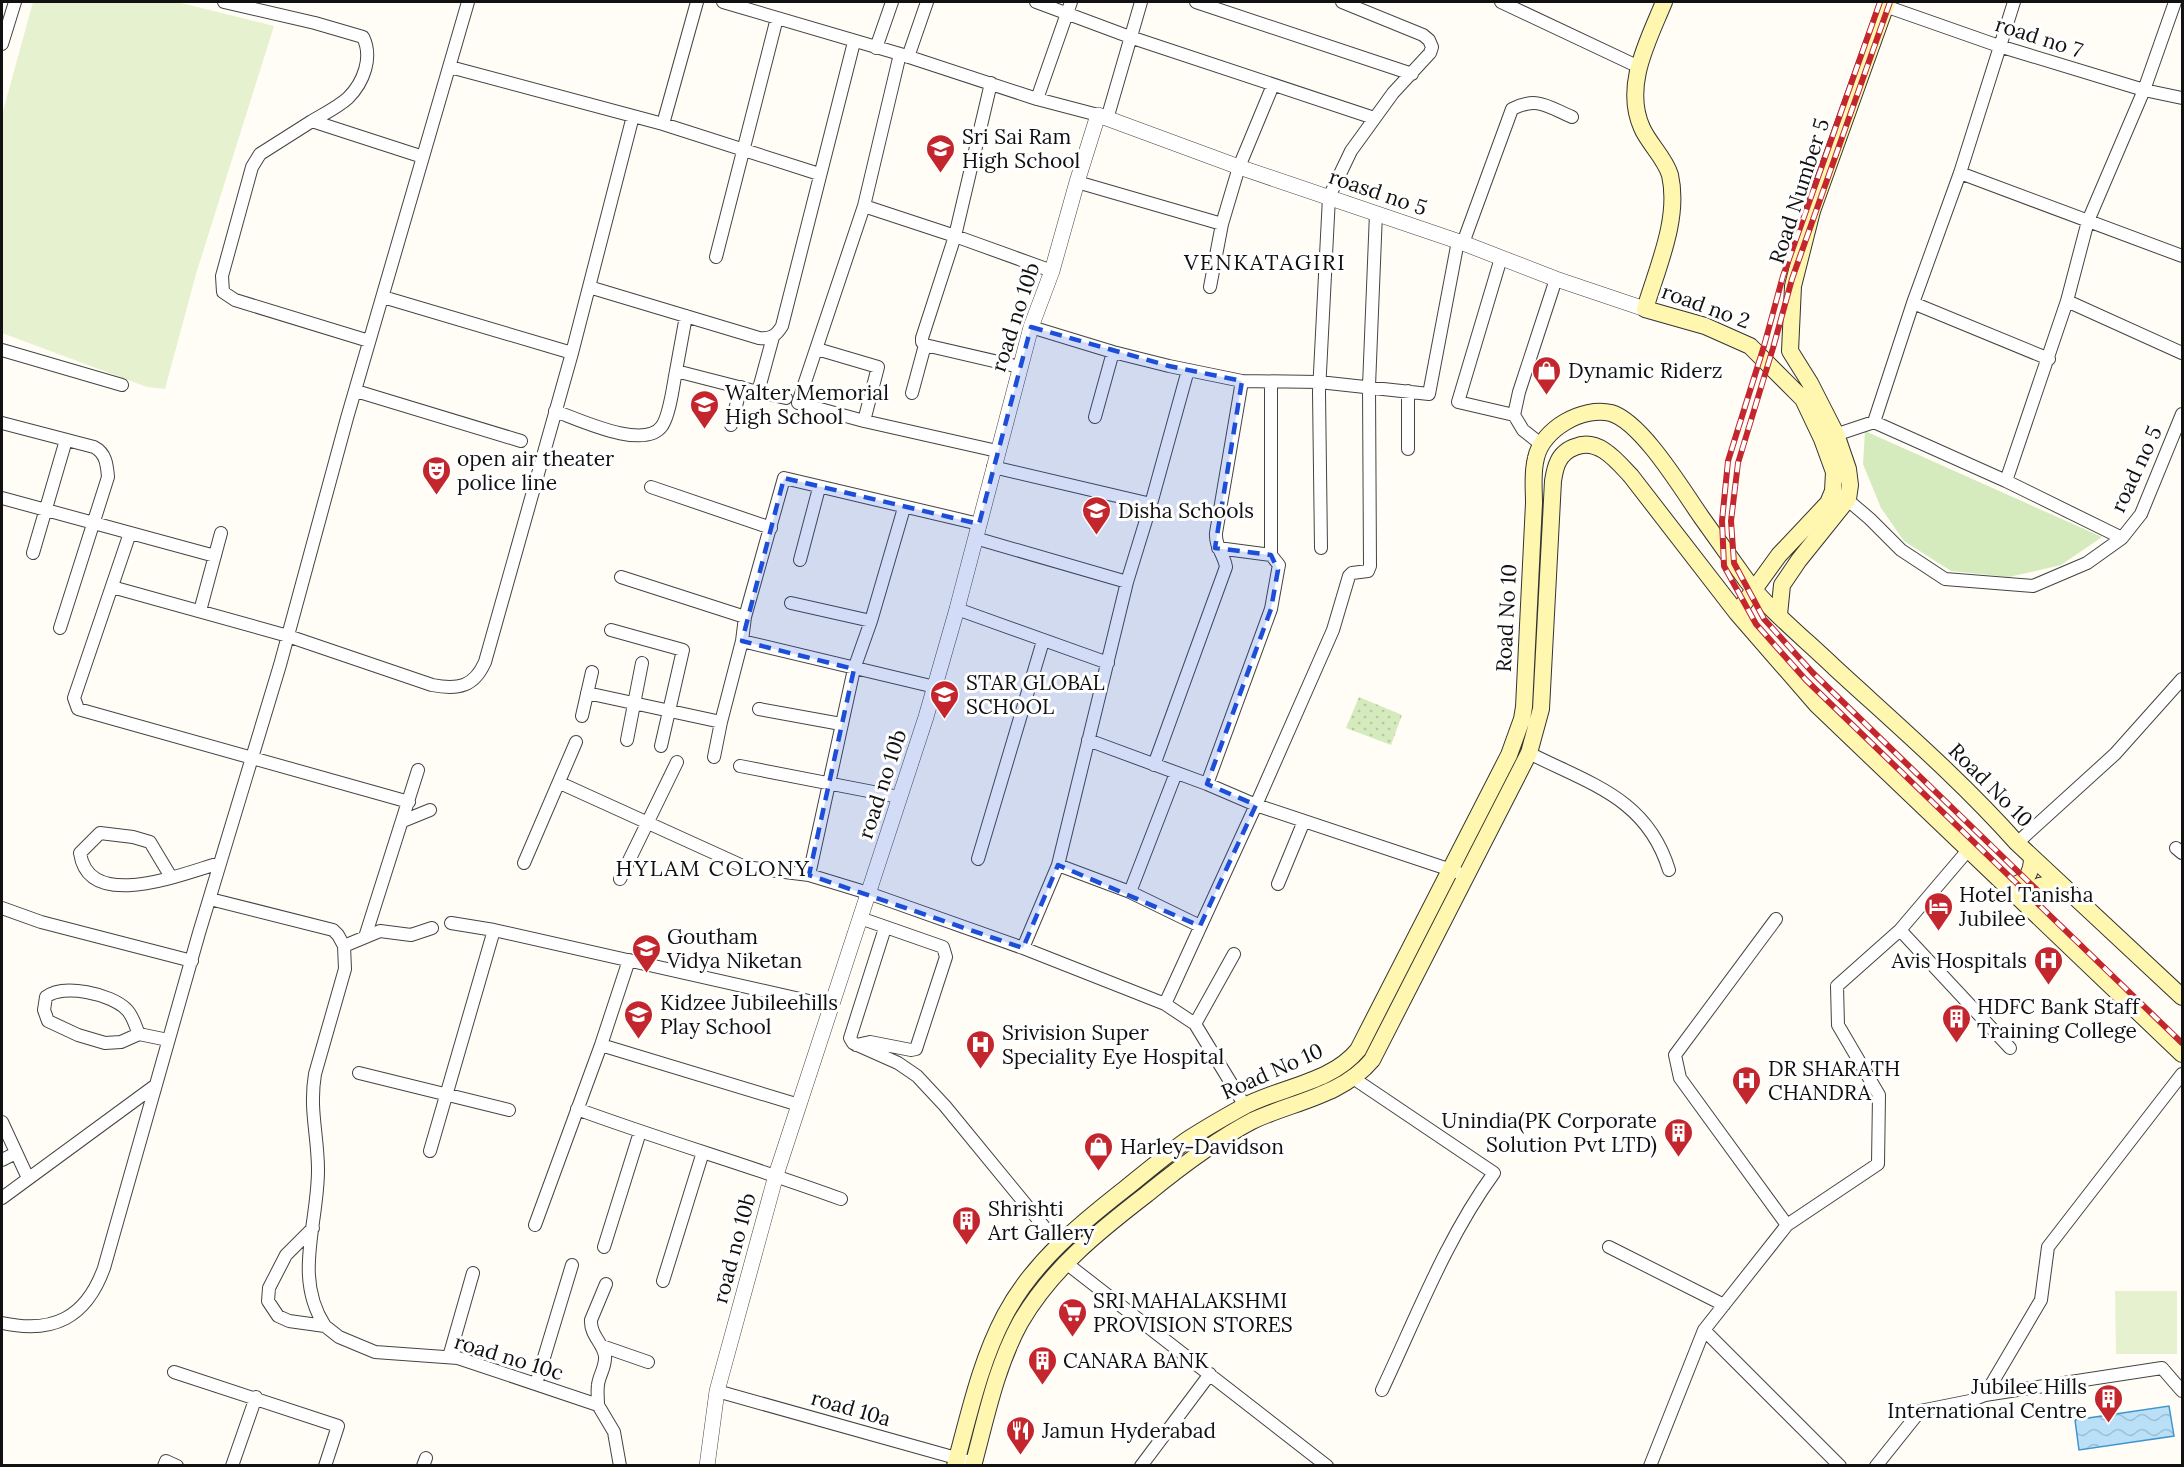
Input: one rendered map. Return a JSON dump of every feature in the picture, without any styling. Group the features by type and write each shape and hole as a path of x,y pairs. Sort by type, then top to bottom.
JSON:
{"main road":[{"name":"road no 2","path":"1664,2 1639,66 1636,108 1642,129 1670,174 1672,200 1668,233 1645,309 1705,326 1750,346 1778,372"},
{"name":"Road Number 5","path":"1790,351 1793,286 1812,212 1886,4"},
{"path":"1737,613 1779,555 1828,503 1850,485 1848,469 1829,436 1803,399 1778,372 1790,351 1810,383 1829,436"},
{"name":"Road No 10","path":"956,1462 986,1354 1006,1314 1028,1281 1059,1245 1079,1225 1186,1141 1245,1106 1326,1073 1351,1059 1368,1035 1509,755 1522,719 1536,456 1545,439 1562,424 1576,417 1592,412 1610,413 1624,419 1655,451 1753,588 1779,615 2182,997"},
{"name":"Road No 10","path":"974,1464 1002,1360 1021,1322 1042,1291 1066,1263 1090,1239 1196,1156 1252,1121 1333,1089 1363,1072 1383,1043 1529,753 1541,709 1553,481 1558,461 1568,450 1581,444 1596,446 1612,456 1631,476 1737,613 1817,705 2182,1054"},
{"path":"1779,615 1782,585 1840,495"},
{"path":"2007,886 2023,882 2028,876 2032,856"},
{"path":"2033,911 2033,895 2039,886 2059,882"}],"street":[{"path":"2,44 15,2"},
{"path":"224,2 315,22 363,37 368,50 368,58 364,73 347,99 260,154 256,159 222,276 223,292 235,300 369,341"},
{"path":"2,1323 20,1327 45,1326 65,1320 82,1307 97,1288 288,636 369,341 468,2"},
{"path":"663,124 697,2"},
{"path":"723,2 904,56 1037,99 1103,117 1142,2"},
{"path":"876,48 892,2"},
{"path":"927,2 904,56 864,206 798,403 864,421 998,451"},
{"path":"1036,2 1069,7 1130,37 1374,118"},
{"path":"1196,2 1412,74"},
{"path":"1321,548 1319,382 1329,197 1351,151 1393,93 1430,53 1432,46 1423,35 1342,2"},
{"path":"1502,2 1639,66"},
{"path":"1874,422 1913,303 1960,173 2014,2"},
{"path":"2006,481 2049,359 2088,221 2144,90 2175,2"},
{"name":"road no 7","path":"1886,4 2000,46 2144,90 2182,98"},
{"path":"1037,99 1069,7"},
{"path":"716,257 777,18"},
{"path":"758,392 773,337 782,326 854,42"},
{"path":"450,67 663,124 819,174"},
{"path":"991,83 955,236 922,342 925,345 1020,367"},
{"path":"1210,287 1222,225 1239,167 1274,85"},
{"path":"1031,327 1113,352 1242,381 1319,382 1429,394 1461,242 1512,109 1534,101 1572,117"},
{"path":"112,587 288,636 432,686 449,689 466,685 479,675 488,651 572,353 633,116"},
{"name":"roasd no 5","path":"1103,117 1645,309"},
{"name":"road no 10b","path":"707,1466 717,1391 776,1175 935,687 1031,327 1052,271 1077,182 1103,117"},
{"path":"312,121 423,158"},
{"path":"1960,173 2182,256"},
{"path":"1077,182 1222,225"},
{"path":"864,206 1052,271"},
{"path":"1165,1004 1333,630 1349,576 1352,573 1368,571 1370,566 1369,386 1376,213"},
{"path":"1500,258 1458,402 1514,415"},
{"path":"1542,445 1523,430 1514,415 1519,392 1556,279"},
{"path":"589,286 759,338 773,337"},
{"path":"383,297 572,353"},
{"path":"2067,301 2182,353"},
{"path":"1913,303 2049,359"},
{"path":"555,411 625,435 648,435 662,427 676,371 686,316"},
{"path":"912,393 925,345"},
{"path":"817,349 878,367 864,421"},
{"path":"2,350 122,385"},
{"path":"1095,417 1113,352"},
{"path":"1023,948 1058,865 1127,582 1188,370"},
{"path":"676,371 786,399"},
{"path":"1154,765 1224,573 1225,559 1218,548 1216,533 1242,381"},
{"path":"1207,784 1271,609 1278,570 1278,565 1271,555 1271,382"},
{"path":"731,425 741,387"},
{"path":"356,391 521,441"},
{"path":"1408,391 1408,449"},
{"name":"road no 5","path":"1840,495 1901,550 1945,579 2032,586 2087,563 2122,538 2141,514 2182,414"},
{"path":"1829,436 1874,422 2006,481 2122,538"},
{"path":"2,423 99,449 105,459 108,477 60,628"},
{"path":"33,554 66,440"},
{"path":"993,467 1151,504"},
{"path":"714,757 742,641 745,617 784,478 904,508 1127,582"},
{"path":"651,488 771,528"},
{"path":"800,560 819,488"},
{"path":"2,498 215,556"},
{"path":"808,875 854,669 871,621 904,508"},
{"path":"130,533 74,698 76,706 81,710 252,756 409,802"},
{"path":"200,611 221,533"},
{"path":"1218,548 1271,555"},
{"path":"621,577 745,617"},
{"path":"791,603 871,621"},
{"path":"957,609 1108,663"},
{"path":"612,630 683,650 661,746"},
{"path":"742,641 935,687"},
{"path":"978,859 1043,641"},
{"path":"627,740 642,663"},
{"path":"582,716 592,672"},
{"path":"2017,843 2115,754 2182,679"},
{"path":"587,693 721,722"},
{"path":"759,709 841,724"},
{"path":"1088,740 1207,784 1256,805 1468,876"},
{"path":"524,863 576,742"},
{"path":"1529,753 1601,789 1629,806 1644,820 1654,835 1663,850 1669,870"},
{"path":"620,879 677,762"},
{"path":"740,766 899,797"},
{"path":"365,937 418,770"},
{"path":"1130,892 1176,773"},
{"path":"560,783 745,867 808,875 868,893 1023,948 1165,1004 1195,1024 1245,1106"},
{"path":"403,821 430,810"},
{"path":"1278,884 1305,821"},
{"path":"171,877 153,845 133,837 100,834 80,853 87,872 92,877 118,886 142,885 171,877 220,863"},
{"path":"1650,1466 1704,1330 1787,1225 1878,1164 1879,1095 1838,1025 1837,986 1900,930 1970,849"},
{"path":"1058,865 1130,892 1200,926"},
{"path":"210,899 333,930 344,946 345,969 318,1065 312,1105 318,1170 308,1282 315,1311 325,1326"},
{"path":"2,908 41,922 192,961"},
{"path":"855,1045 870,1042 915,1049 946,957 943,947 860,918"},
{"path":"1776,919 1675,1055 1680,1078 1787,1225"},
{"path":"451,923 494,930 831,1006"},
{"path":"344,946 380,931 411,935 432,928"},
{"path":"885,928 850,1038 855,1045 898,1063 917,1076 945,1106 1059,1245"},
{"path":"430,1150 494,930"},
{"path":"1900,930 2010,1048"},
{"path":"1195,1024 1234,954"},
{"path":"535,1225 601,1045 629,960"},
{"path":"139,1034 128,1010 114,1000 86,992 73,991 53,992 46,997 44,1010 48,1021 78,1035 112,1044 139,1034 168,1040"},
{"path":"601,1045 799,1105"},
{"path":"359,1072 509,1110"},
{"path":"1985,1395 2041,1300 2048,1247 2182,1074"},
{"path":"1353,1078 1494,1173 1457,1231 1382,1390"},
{"path":"2,1198 156,1085"},
{"path":"577,1109 841,1199"},
{"path":"2,1122 28,1179"},
{"path":"604,1247 640,1132"},
{"path":"663,1281 704,1152"},
{"path":"2,1161 16,1153"},
{"name":"road no 10c","path":"313,1228 286,1256 269,1288 268,1301 278,1316 288,1320 325,1326 339,1337 375,1352 466,1360 598,1405"},
{"path":"1610,1247 1724,1305"},
{"path":"1066,1263 1324,1464"},
{"path":"536,1384 572,1265"},
{"path":"449,1357 473,1273"},
{"path":"606,1284 591,1320 591,1326 605,1357 604,1369 598,1383 598,1405 614,1432 620,1466"},
{"path":"1704,1330 1840,1466"},
{"path":"602,1346 648,1362"},
{"path":"1876,1466 1920,1411 1970,1401 1985,1395 2162,1368 2182,1391"},
{"path":"174,1372 256,1397 338,1426 324,1466"},
{"path":"1141,1466 1210,1374"},
{"name":"road 10a","path":"717,1391 956,1462 974,1464"},
{"path":"232,1466 256,1397"},
{"path":"164,1466 166,1461 177,1466"}],"highlighted area":[{"path":"1031,327 1169,366 1242,381 1215,548 1271,555 1278,570 1271,609 1207,784 1256,805 1200,926 1058,865 1023,948 809,875 854,669 742,641 784,478 979,524"}],"green space":[{"path":"33,2 177,2 274,26 196,274 165,389 147,387 2,333 2,115"},
{"path":"1865,431 2102,537 2061,565 2009,577 1951,571 1904,541 1881,508 1863,464"},
{"path":"1359,697 1402,715 1391,745 1346,728"},
{"path":"2115,1291 2177,1291 2177,1354 2116,1354"}],"water":[{"path":"2169,1406 2174,1436 2079,1450 2075,1420"}],"railway":[{"path":"1880,2 1783,276 1728,461 1722,521 1724,566 1756,624 1806,680 2182,1043"},
{"path":"1890,2 1792,279 1738,463 1731,521 1734,563 1764,619 1813,673 2037,890"}],"place":[{"name":"Sri Sai Ram High School","path":"941,174"},
{"name":"Dynamic Riderz","path":"1547,396"},
{"name":"Walter Memorial High School","path":"704,430"},
{"name":"open air theater police line","path":"436,496"},
{"name":"Disha Schools","path":"1097,536"},
{"name":"STAR GLOBAL SCHOOL","path":"945,720"},
{"name":"Hotel Tanisha Jubilee","path":"1938,932"},
{"name":"Goutham Vidya Niketan","path":"646,974"},
{"name":"Avis Hospitals","path":"2048,986"},
{"name":"Kidzee Jubileehills Play School","path":"639,1040"},
{"name":"HDFC Bank Staff Training College","path":"1956,1044"},
{"name":"Srivision Super Speciality Eye Hospital","path":"981,1070"},
{"name":"DR SHARATH CHANDRA","path":"1747,1106"},
{"name":"Unindia(PK Corporate Solution Pvt LTD)","path":"1678,1158"},
{"name":"Harley-Davidson","path":"1099,1172"},
{"name":"Shrishti Art Gallery","path":"967,1246"},
{"name":"SRI MAHALAKSHMI PROVISION STORES","path":"1072,1338"},
{"name":"CANARA BANK","path":"1042,1386"},
{"name":"Jubilee Hills International Centre","path":"2108,1424"},
{"name":"Jamun Hyderabad","path":"1021,1456"}],"district":[{"name":"VENKATAGIRI","path":"1265,262"},
{"name":"HYLAM COLONY","path":"713,868"}]}
